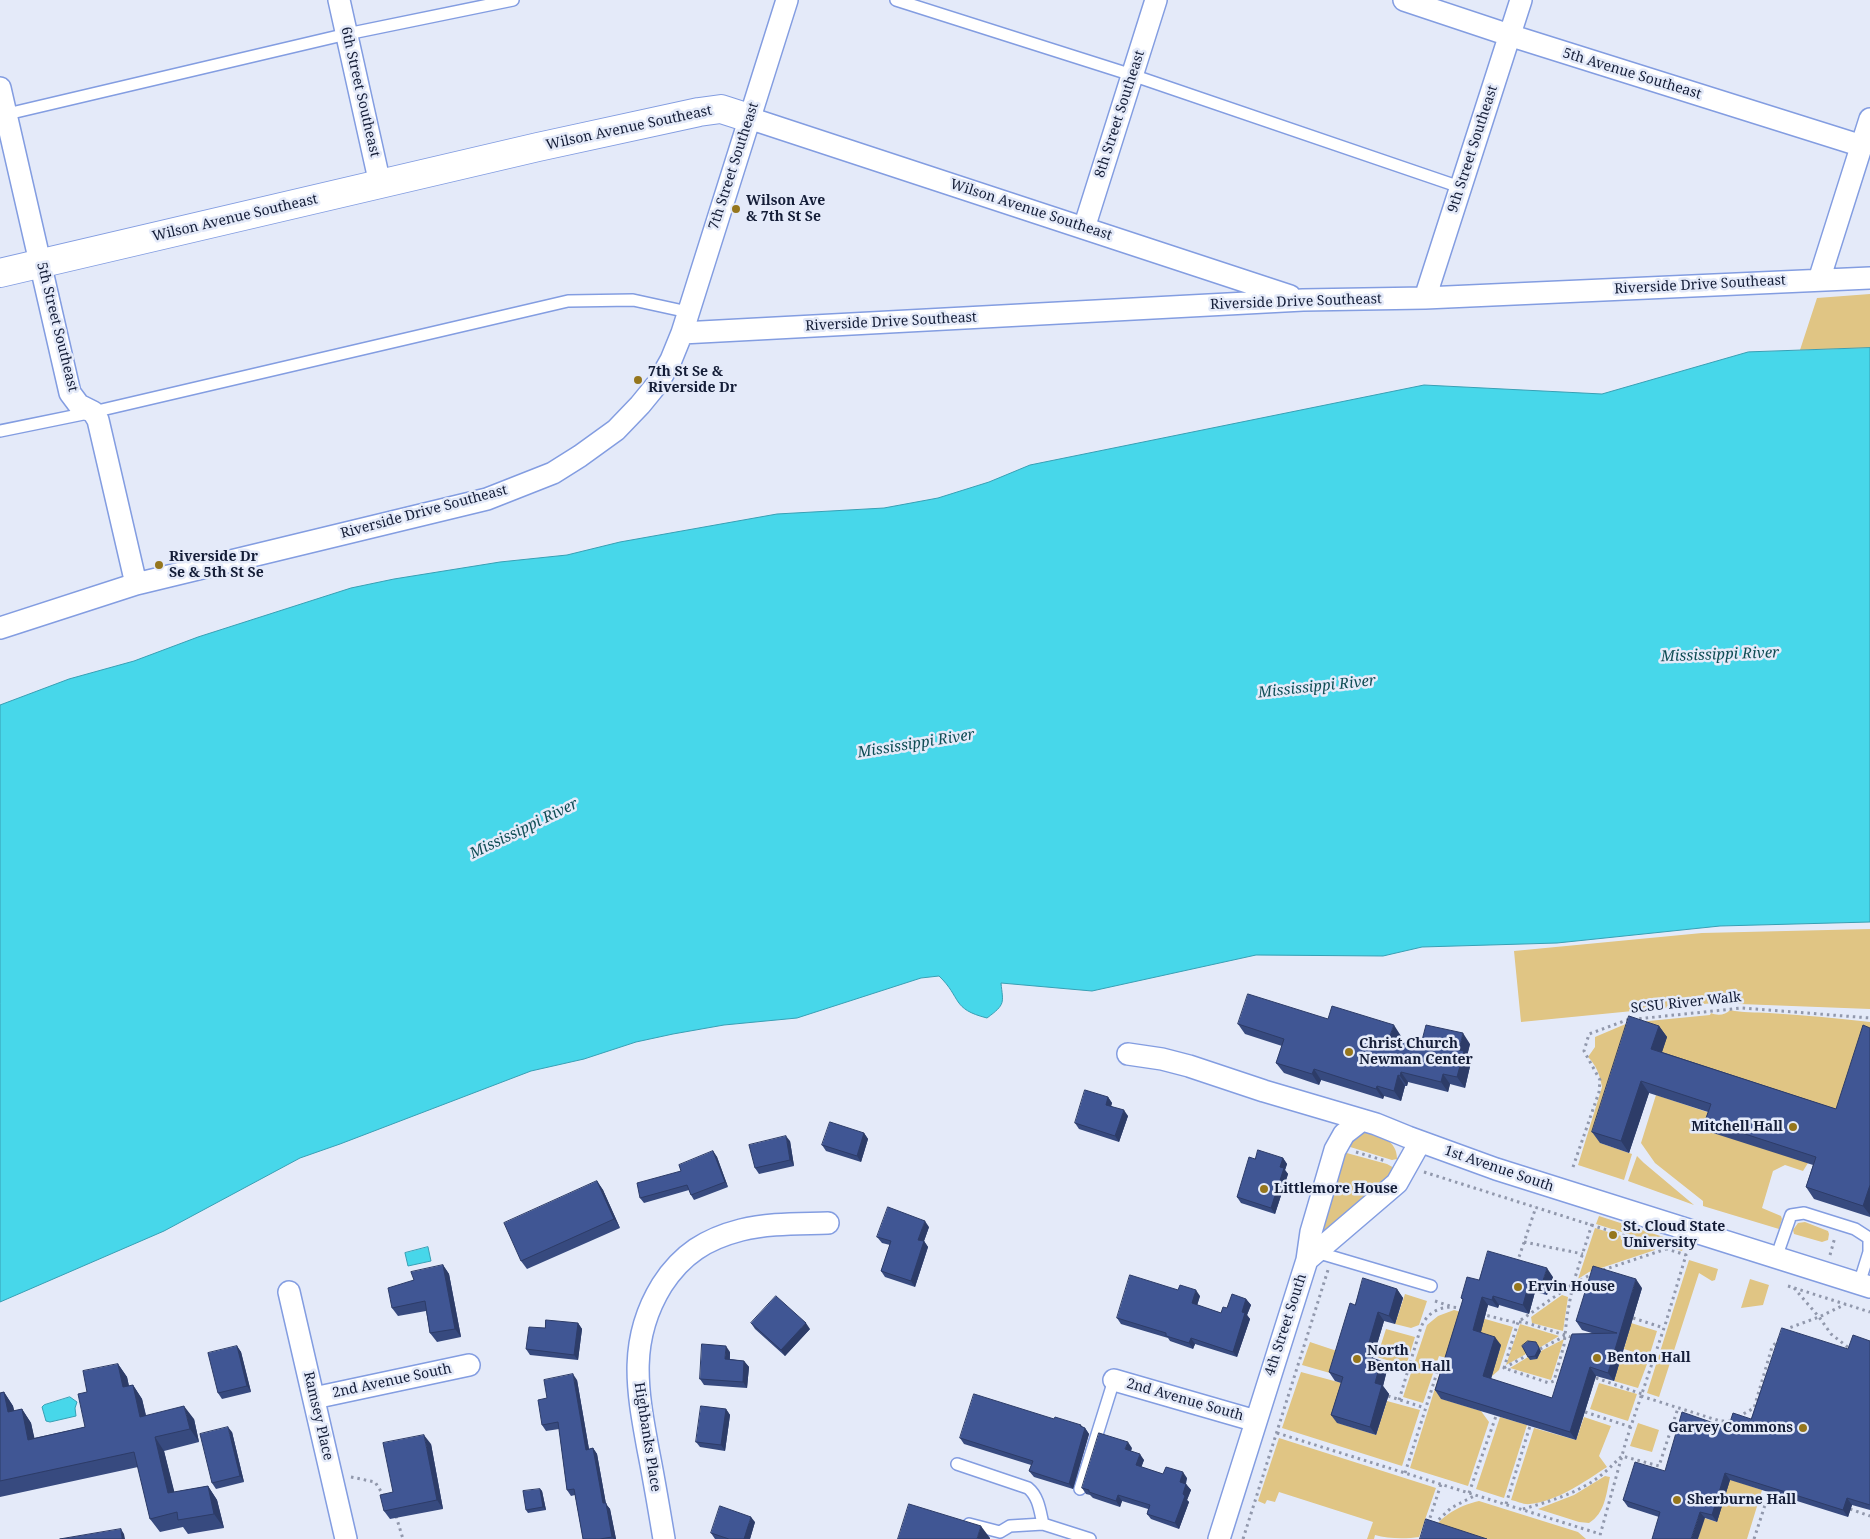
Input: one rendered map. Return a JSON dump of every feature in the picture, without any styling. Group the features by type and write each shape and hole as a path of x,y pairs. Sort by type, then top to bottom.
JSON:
{"street":[{"name":"6th Street Southeast","path":"339,0 380,184"},
{"name":"7th Street Southeast","path":"682,333 787,0"},
{"name":"8th Street Southeast","path":"1084,228 1156,0"},
{"name":"5th Avenue Southeast","path":"1404,0 1862,146"},
{"name":"9th Street Southeast","path":"1424,298 1521,0"},
{"name":"5th Street Southeast","path":"0,88 3,115 41,263 70,393 79,404 93,412"},
{"name":"Wilson Avenue Southeast","path":"0,273 380,184 699,112 721,109 1303,300"},
{"path":"1819,280 1870,119"},
{"name":"Riverside Drive Southeast","path":"0,628 136,584 487,499 552,473 580,456 616,430 640,405 658,384 671,360 682,333 1303,300 1424,298 1870,278"},
{"path":"93,412 98,420 136,584"},
{"name":"1st Avenue South","path":"1128,1054 1162,1059 1189,1066 1241,1084 1362,1120 1496,1169 1865,1286"},
{"name":"4th Street South","path":"1219,1539 1256,1421 1318,1260 1311,1232 1335,1150 1344,1134 1362,1120"},
{"path":"1318,1260 1397,1182 1420,1142"},
{"name":"Highbanks Place","path":"664,1539 640,1403 637,1373 641,1331 660,1289 670,1272 682,1258 727,1234 766,1225 828,1223"},
{"name":"Ramsey Place","path":"289,1292 346,1539"},
{"name":"2nd Avenue South","path":"314,1398 469,1365"},
{"name":"2nd Avenue South","path":"1114,1380 1256,1421"}],"lane":[{"path":"3,115 347,34 513,0"},
{"path":"896,0 1132,74 1460,187"},
{"path":"0,431 93,412 568,301 633,300 688,312"},
{"path":"1776,1258 1791,1215 1804,1213 1840,1224 1855,1229 1868,1238 1869,1252 1865,1286"},
{"path":"1318,1260 1431,1286"},
{"path":"1080,1489 1114,1380"},
{"path":"956,1464 1028,1488 1037,1499 1043,1524"},
{"path":"957,1520 1000,1532 1010,1526 1043,1524 1090,1539"}],"path":[{"name":"SCSU River Walk","path":"1573,1167 1599,1092 1600,1080 1584,1051 1589,1034 1628,1020 1742,1008 1870,1018"},
{"path":"1355,1152 1390,1162"},
{"path":"1422,1171 1686,1255 1622,1456 1599,1539"},
{"path":"1516,1266 1539,1198"},
{"path":"1504,1368 1552,1383 1566,1335 1567,1316 1574,1284 1595,1217"},
{"path":"1827,1262 1840,1224"},
{"path":"1524,1242 1583,1254"},
{"path":"1504,1368 1518,1322 1589,1275 1667,1248"},
{"path":"1243,1539 1277,1432 1318,1260"},
{"path":"1788,1286 1870,1312"},
{"path":"1794,1288 1831,1334 1849,1348"},
{"path":"1728,1429 1731,1422 1754,1408 1772,1347 1789,1328 1819,1317 1846,1304"},
{"path":"1399,1400 1421,1327 1426,1318 1440,1309 1451,1306 1471,1311"},
{"path":"1479,1313 1579,1339"},
{"path":"1633,1318 1664,1328"},
{"path":"1540,1349 1566,1335"},
{"path":"1622,1353 1652,1362"},
{"path":"1504,1368 1526,1356"},
{"path":"1405,1473 1441,1360 1452,1364"},
{"path":"1596,1378 1678,1408 1720,1421 1731,1422"},
{"path":"1388,1396 1425,1408"},
{"path":"1657,1474 1678,1408"},
{"path":"1585,1412 1631,1427"},
{"path":"1469,1493 1496,1416"},
{"path":"1506,1504 1530,1426"},
{"path":"1277,1432 1600,1534"},
{"path":"1622,1456 1659,1466"},
{"path":"1522,1510 1569,1494 1606,1472 1622,1456"},
{"path":"350,1477 374,1482 387,1499"},
{"path":"1441,1484 1428,1528 1451,1508 1476,1495"},
{"path":"1754,1539 1765,1505"},
{"path":"1850,1509 1870,1516"},
{"path":"394,1510 403,1539"}],"shaded area":[{"path":"1870,294 1870,348 1800,350 1817,298"},
{"path":"1870,929 1870,1009 1714,1003 1521,1022 1514,951 1702,933"},
{"path":"1730,1010 1870,1022 1870,1041 1844,1121 1659,1061 1600,1143 1632,1154 1624,1180 1578,1165 1602,1087 1597,1070 1588,1057 1595,1047 1595,1037 1628,1023 1710,1015 1711,1013 1721,1014"},
{"path":"1656,1095 1719,1116 1808,1163 1803,1171 1785,1165 1773,1171 1762,1208 1781,1216 1779,1229 1703,1206 1703,1201 1655,1163 1641,1143"},
{"path":"1365,1130 1391,1143 1397,1159 1392,1160 1347,1146 1346,1140"},
{"path":"1343,1152 1387,1164 1396,1169 1392,1176 1320,1236"},
{"path":"1637,1156 1644,1163 1694,1205 1628,1181"},
{"path":"1599,1216 1685,1244 1682,1251 1596,1224"},
{"path":"1805,1222 1828,1231 1828,1240 1822,1242 1794,1234 1793,1230 1798,1223"},
{"path":"1595,1228 1654,1246 1655,1250 1589,1272 1578,1279"},
{"path":"1689,1260 1718,1269 1715,1280 1712,1281 1699,1273 1659,1397 1647,1393"},
{"path":"1750,1279 1769,1285 1763,1305 1741,1308"},
{"path":"1405,1294 1427,1301 1419,1325 1411,1328 1395,1324"},
{"path":"1562,1295 1568,1297 1563,1331 1532,1323 1531,1317"},
{"path":"1454,1310 1513,1327 1499,1370 1491,1377 1501,1345 1454,1360 1439,1356 1423,1403 1403,1397 1427,1325 1438,1316"},
{"path":"1631,1323 1657,1331 1649,1357 1624,1349"},
{"path":"1520,1324 1559,1336 1539,1348 1538,1346 1525,1351 1526,1354 1506,1365"},
{"path":"1386,1329 1415,1337 1406,1366 1377,1357"},
{"path":"1564,1339 1551,1380 1510,1368 1528,1357 1536,1358 1541,1351"},
{"path":"1310,1342 1343,1353 1337,1375 1302,1365"},
{"path":"1621,1357 1647,1364 1638,1388 1614,1381"},
{"path":"1442,1366 1451,1368 1442,1399 1481,1411 1489,1422 1468,1486 1410,1468"},
{"path":"1301,1372 1349,1385 1338,1423 1376,1435 1387,1401 1420,1410 1402,1466 1282,1428"},
{"path":"1599,1383 1637,1394 1628,1421 1590,1409"},
{"path":"1500,1417 1527,1425 1504,1498 1476,1489"},
{"path":"1584,1417 1611,1426 1599,1456 1607,1467 1570,1490 1551,1499 1528,1504 1511,1500 1534,1428 1576,1440"},
{"path":"1638,1423 1659,1430 1652,1452 1630,1446"},
{"path":"1279,1438 1436,1488 1419,1537 1397,1538 1375,1535 1374,1539 1367,1539 1373,1522 1279,1492 1275,1502 1267,1500 1265,1504 1258,1501"},
{"path":"1717,1475 1762,1490 1747,1539 1698,1539 1704,1518 1717,1522"},
{"path":"1605,1476 1610,1477 1602,1509 1589,1523 1579,1522 1538,1509 1574,1495"},
{"path":"1479,1501 1578,1532 1586,1539 1427,1539 1436,1525 1448,1514 1463,1506"}],"water":[{"name":"Mississippi River","path":"1870,348 1870,922 1720,926 1557,943 1422,947 1383,956 1256,955 1092,991 1001,983 1002,1003 987,1018 976,1015 962,1007 939,976 921,978 797,1018 724,1025 673,1034 636,1042 584,1059 531,1071 300,1158 164,1231 0,1302 0,705 69,679 134,661 198,637 351,588 394,579 500,562 567,555 620,542 777,514 884,508 938,498 989,482 1030,465 1424,385 1602,394 1748,352"},
{"path":"428,1247 431,1261 408,1266 405,1253"},
{"path":"70,1397 77,1402 75,1408 76,1416 50,1422 46,1421 42,1407 44,1405"}],"building":[{"name":"Christ Church Newman Center","path":"1248,994 1328,1019 1332,1006 1394,1025 1389,1038 1420,1048 1426,1025 1463,1033 1459,1050 1464,1051 1457,1077 1443,1074 1441,1082 1401,1072 1400,1076 1398,1075 1394,1091 1377,1086 1376,1089 1314,1069 1312,1074 1276,1063 1284,1039 1238,1024"},
{"name":"Mitchell Hall","path":"1629,1016 1659,1026 1651,1049 1836,1109 1863,1025 1870,1028 1870,1185 1863,1206 1806,1187 1816,1157 1705,1121 1711,1104 1641,1081 1621,1141 1592,1132"},
{"path":"1085,1090 1108,1097 1106,1105 1124,1110 1115,1136 1075,1123"},
{"path":"830,1122 864,1133 857,1156 822,1145"},
{"path":"786,1136 790,1160 755,1168 749,1145"},
{"name":"Littlemore House","path":"1258,1150 1283,1158 1280,1167 1284,1168 1271,1208 1237,1197 1249,1157 1255,1159"},
{"path":"713,1151 725,1182 691,1195 687,1185 640,1198 637,1183 681,1171 679,1165"},
{"path":"597,1181 614,1219 521,1261 504,1223"},
{"path":"888,1207 925,1221 918,1240 924,1241 911,1281 881,1271 891,1241 877,1237"},
{"path":"1488,1251 1547,1268 1541,1287 1529,1283 1523,1305 1493,1296 1492,1300 1482,1297 1473,1330 1495,1337 1483,1376 1552,1398 1572,1334 1617,1333 1576,1321 1593,1266 1636,1279 1608,1373 1590,1367 1570,1432 1435,1390 1463,1299 1461,1298 1467,1277 1479,1280"},
{"path":"443,1265 455,1329 430,1333 425,1301 392,1308 388,1288 414,1280 411,1272"},
{"path":"1130,1275 1178,1290 1180,1285 1196,1290 1192,1303 1221,1313 1223,1307 1227,1308 1232,1294 1246,1299 1242,1312 1245,1313 1233,1352 1191,1338 1189,1343 1166,1336 1166,1333 1117,1318"},
{"name":"North Benton Hall","path":"1363,1278 1397,1289 1389,1316 1378,1312 1365,1356 1381,1361 1375,1383 1382,1385 1370,1427 1331,1415 1343,1377 1329,1372 1350,1303 1355,1305"},
{"path":"776,1296 806,1323 781,1350 751,1323"},
{"path":"546,1320 578,1323 574,1355 526,1349 529,1327 545,1328"},
{"name":"Garvey Commons","path":"1782,1328 1848,1349 1853,1335 1870,1341 1870,1505 1847,1498 1843,1510 1725,1473 1712,1515 1700,1512 1691,1539 1652,1539 1660,1512 1623,1500 1635,1462 1665,1471 1682,1412 1728,1428 1733,1413 1751,1419"},
{"path":"1528,1341 1536,1342 1539,1348 1535,1356 1528,1357 1522,1346"},
{"path":"702,1344 726,1346 725,1359 744,1361 743,1382 700,1379"},
{"path":"237,1346 247,1386 218,1393 208,1353"},
{"path":"118,1364 123,1387 133,1385 140,1417 184,1406 190,1429 155,1437 168,1493 208,1486 214,1514 178,1520 177,1512 150,1519 134,1452 0,1481 0,1393 4,1392 8,1412 22,1409 28,1440 85,1427 78,1394 87,1392 83,1371"},
{"path":"573,1374 586,1450 593,1448 603,1503 606,1503 612,1537 583,1539 574,1489 567,1490 558,1422 542,1425 538,1400 547,1398 544,1380"},
{"path":"974,1394 1054,1419 1055,1417 1085,1428 1069,1484 1029,1471 1033,1461 960,1438"},
{"path":"701,1406 726,1409 721,1445 696,1442"},
{"path":"228,1427 240,1476 212,1483 200,1434"},
{"path":"1099,1433 1128,1442 1125,1449 1140,1454 1136,1465 1163,1474 1166,1467 1183,1472 1180,1482 1186,1484 1183,1494 1185,1496 1175,1523 1147,1514 1150,1505 1118,1495 1116,1501 1082,1488"},
{"path":"424,1435 437,1500 384,1511 380,1495 393,1492 383,1443"},
{"path":"540,1489 543,1507 526,1510 523,1491"},
{"path":"909,1504 981,1526 977,1539 898,1539"},
{"path":"720,1506 751,1517 744,1539 729,1539 711,1533"},
{"path":"1426,1519 1487,1539 1420,1539"},
{"path":"121,1529 122,1539 60,1539"}],"place":[{"name":"Wilson Ave & 7th St Se","path":"736,209"},
{"name":"7th St Se & Riverside Dr","path":"638,380"},
{"name":"Riverside Dr Se & 5th St Se","path":"159,565"},
{"name":"Christ Church Newman Center","path":"1349,1052"},
{"name":"Mitchell Hall","path":"1793,1127"},
{"name":"Littlemore House","path":"1264,1189"},
{"name":"St. Cloud State University","path":"1613,1235"},
{"name":"Ervin House","path":"1518,1287"},
{"name":"Benton Hall","path":"1597,1358"},
{"name":"North Benton Hall","path":"1357,1359"},
{"name":"Garvey Commons","path":"1803,1428"},
{"name":"Sherburne Hall","path":"1677,1500"}]}
